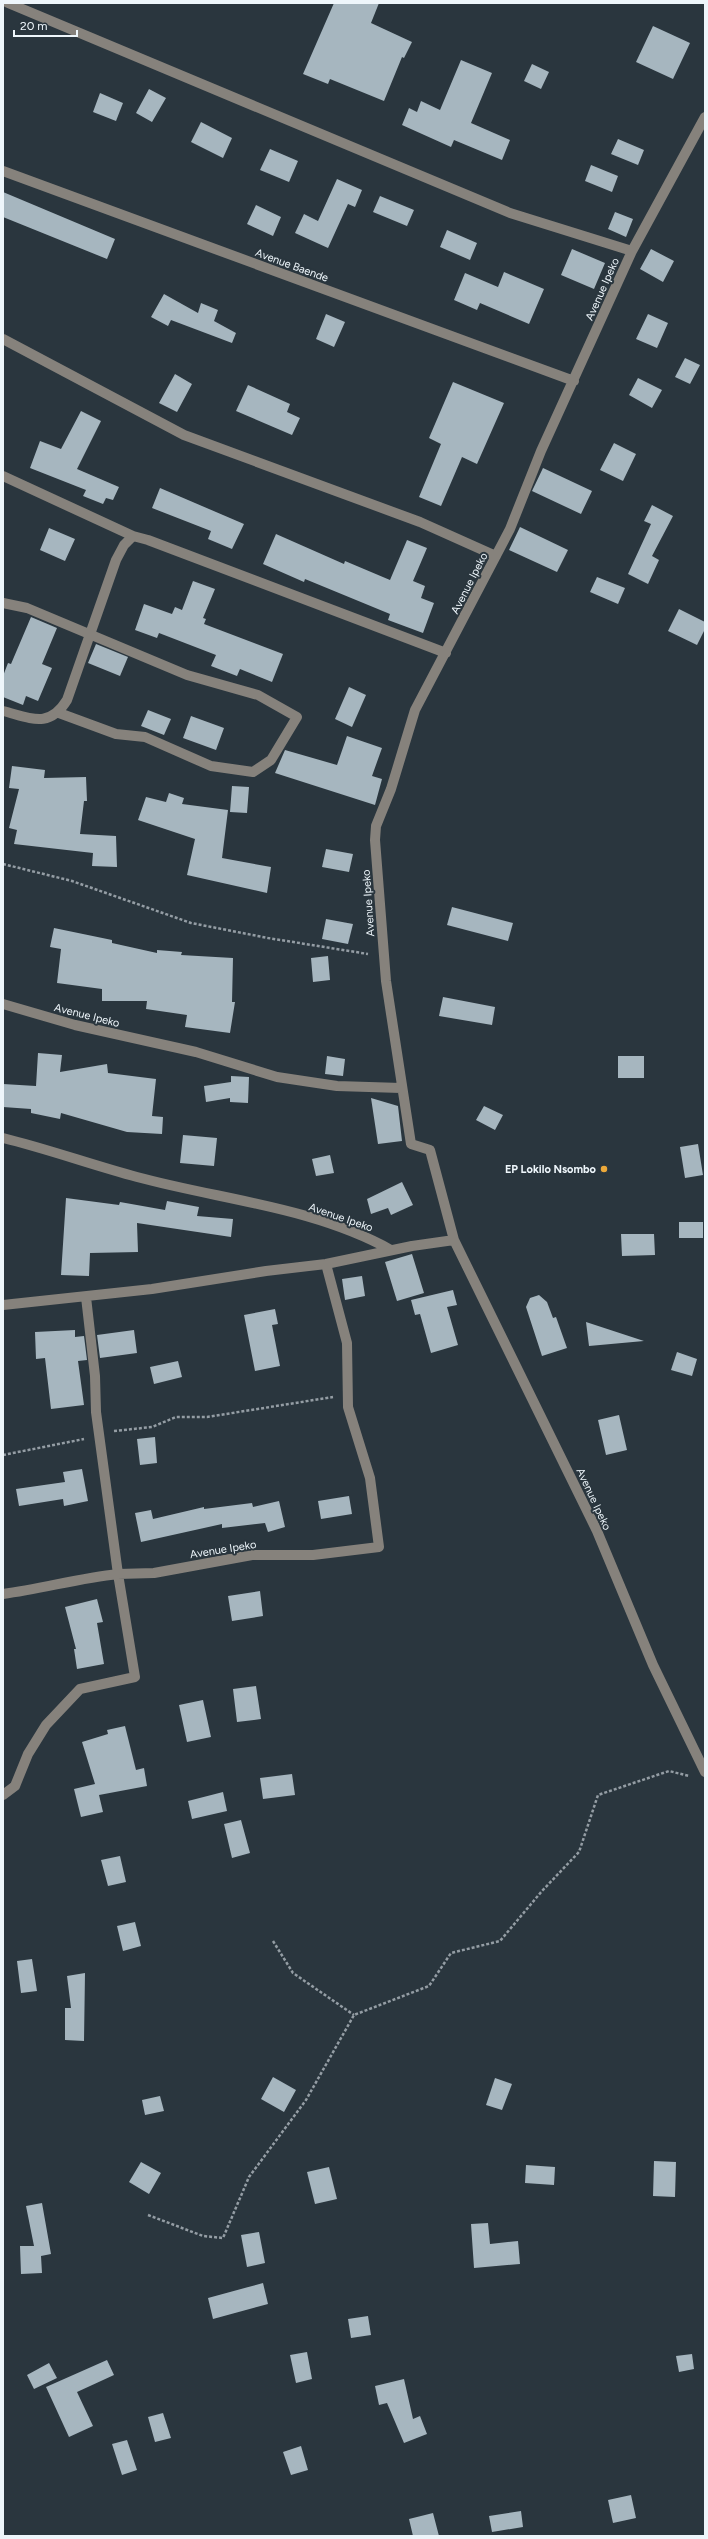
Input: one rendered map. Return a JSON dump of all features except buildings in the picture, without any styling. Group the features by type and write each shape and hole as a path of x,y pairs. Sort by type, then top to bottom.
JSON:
{"street":[{"path":"8,3 510,213 632,251"},
{"name":"Avenue Ipeko","path":"705,116 632,251 496,556 415,710 391,789 376,826 375,840 384,956 401,1088 411,1144 430,1150 454,1240 596,1531 653,1665 705,1772"},
{"name":"Avenue Baende","path":"3,171 574,381"},
{"path":"3,339 184,435 420,522 496,556"},
{"path":"3,476 133,536 148,540 446,653"},
{"path":"3,711 34,719 49,718 59,713 67,700 116,560 124,545 133,536"},
{"path":"3,602 27,608 187,675 258,696 297,717 272,760 253,772 211,766 145,737 116,734 59,713"},
{"name":"Avenue Ipeko","path":"3,1004 74,1025 196,1052 277,1077 337,1086 401,1088"},
{"name":"Avenue Ipeko","path":"3,1138 138,1177 306,1217 363,1235 391,1250"},
{"path":"3,1305 86,1296 326,1264 391,1250 454,1240"},
{"name":"Avenue Ipeko","path":"3,1594 56,1585 85,1577 154,1573 252,1555 313,1555 379,1547 370,1478 348,1407 347,1342 326,1264"},
{"path":"3,1796 15,1786 28,1754 46,1725 80,1689 135,1677 118,1574 100,1437 86,1296"}],"path":[{"path":"3,864 72,881 191,923 268,938 384,956"},
{"path":"3,1455 100,1437 117,1429 152,1427 176,1417 207,1417 347,1395"},
{"path":"148,2215 203,2236 223,2238 249,2176 306,2100 354,2015 429,1986 451,1953 500,1941 542,1891 579,1852 598,1795 669,1771 691,1776"},
{"path":"273,1940 293,1973 354,2015"}],"place":[{"name":"EP Lokilo Nsombo","path":"604,1169"}]}
